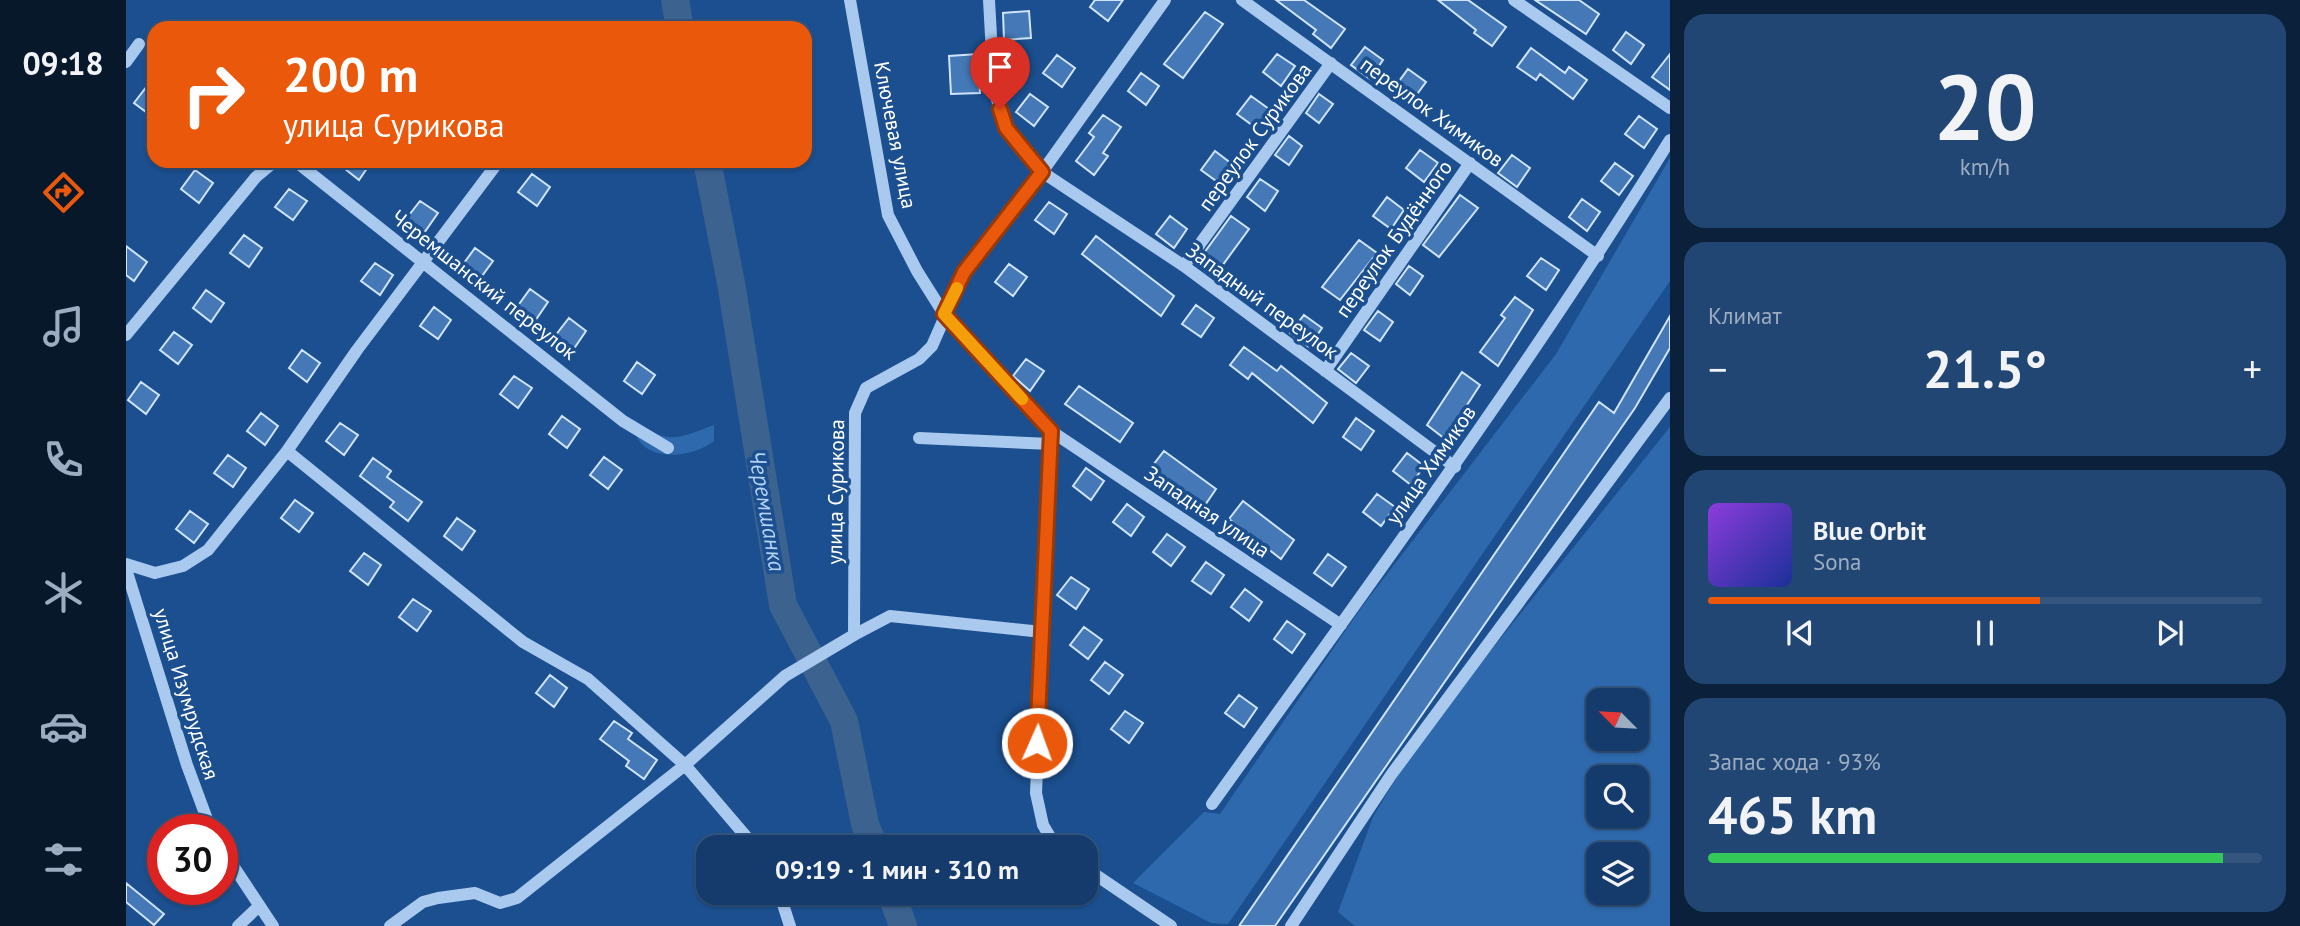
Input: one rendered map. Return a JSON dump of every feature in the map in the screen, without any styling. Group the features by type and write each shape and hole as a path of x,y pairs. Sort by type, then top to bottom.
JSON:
{"street":[{"name":"Ключевая улица","path":"850,0 888,215 917,271 944,314 1051,438"},
{"name":"Западный переулок","path":"989,0 993,90 1006,128 1042,172 1184,267 1455,467"},
{"name":"улица Сурикова","path":"854,635 855,412 866,388 919,359 932,346 964,272 1042,172 1165,0"},
{"name":"переулок Химиков","path":"1242,0 1598,256"},
{"path":"1514,0 1670,108"},
{"path":"126,62 139,44"},
{"name":"переулок Сурикова","path":"1184,267 1331,63"},
{"name":"улица Химиков","path":"1212,804 1455,467 1598,256 1670,139"},
{"name":"переулок Будённого","path":"1325,371 1470,163"},
{"path":"126,335 256,177 267,168"},
{"name":"Черемшанский переулок","path":"304,168 623,421 668,448"},
{"path":"126,566 155,573 183,566 208,550 287,451 309,417 494,168"},
{"path":"1291,926 1391,775 1670,398"},
{"path":"919,438 1051,438 1036,793 1043,825 1049,835"},
{"name":"Западная улица","path":"1051,438 1341,625"},
{"path":"287,451 523,642 589,679 685,765 745,835"},
{"name":"улица Изумрудская","path":"126,566 187,765 205,814"},
{"path":"390,926 423,902 438,898 475,893 500,903 517,898 685,765 785,676 817,655 890,616 1042,632"},
{"path":"238,875 273,926"},
{"path":"1098,876 1171,926"},
{"path":"783,905 790,926"},
{"path":"238,926 258,907"}],"shaded area":[{"path":"1670,158 1670,281 1228,924 1211,923 1133,883 1204,812 1220,814 1361,608 1556,354"},
{"path":"634,420 656,433 672,437 714,425 714,441 691,452 664,454 652,451 642,444 636,434"},
{"path":"1670,427 1670,926 1355,926 1338,912 1373,817 1419,740"}],"building":[{"path":"1095,0 1123,0 1108,21 1090,7"},
{"path":"1276,0 1304,0 1345,29 1331,48 1313,34 1316,30"},
{"path":"1438,0 1468,0 1506,27 1492,46"},
{"path":"1535,0 1579,0 1599,14 1586,34"},
{"path":"1029,11 1031,38 1004,40 1003,13"},
{"path":"1205,12 1223,24 1183,78 1164,64"},
{"path":"1626,32 1644,45 1631,64 1613,50"},
{"path":"1365,47 1383,60 1370,79 1351,65"},
{"path":"1531,48 1565,73 1569,67 1587,80 1573,99 1540,74 1536,80 1517,67"},
{"path":"978,54 980,93 951,94 949,56"},
{"path":"1277,54 1295,66 1281,86 1263,72"},
{"path":"1670,54 1670,90 1652,77"},
{"path":"1057,55 1075,68 1062,87 1043,73"},
{"path":"1408,69 1426,82 1412,101 1394,88"},
{"path":"1141,73 1159,86 1146,105 1128,91"},
{"path":"147,86 147,113 134,103"},
{"path":"1030,94 1048,107 1034,126 1016,112"},
{"path":"1319,94 1333,104 1319,123 1306,113"},
{"path":"1251,96 1269,109 1256,128 1237,114"},
{"path":"1103,115 1121,127 1103,153 1108,156 1094,175 1076,161 1094,137 1089,133"},
{"path":"1639,116 1657,129 1644,148 1625,134"},
{"path":"1289,136 1302,146 1289,165 1275,155"},
{"path":"1420,150 1438,163 1424,182 1406,168"},
{"path":"1215,151 1232,164 1219,183 1201,170"},
{"path":"1512,155 1530,168 1517,187 1498,173"},
{"path":"1615,163 1633,176 1619,195 1601,181"},
{"path":"344,168 367,168 359,180"},
{"path":"195,170 213,183 199,203 181,189"},
{"path":"532,174 550,187 537,206 518,192"},
{"path":"1260,179 1278,191 1265,211 1247,197"},
{"path":"289,189 307,201 293,220 275,207"},
{"path":"1460,195 1478,208 1439,257 1423,245"},
{"path":"1387,197 1404,210 1391,229 1373,216"},
{"path":"1582,199 1600,212 1587,231 1569,217"},
{"path":"420,201 438,213 424,233 406,219"},
{"path":"1049,202 1067,214 1054,234 1035,220"},
{"path":"1170,216 1187,229 1174,248 1156,234"},
{"path":"1231,216 1249,229 1214,277 1196,264"},
{"path":"244,235 262,248 249,267 230,253"},
{"path":"1096,236 1174,296 1161,316 1082,254"},
{"path":"1359,240 1377,253 1340,300 1322,287"},
{"path":"126,246 147,262 134,281 126,275"},
{"path":"475,248 493,261 479,280 461,267"},
{"path":"1541,258 1559,270 1546,290 1527,276"},
{"path":"375,263 393,275 380,295 361,281"},
{"path":"1009,264 1027,277 1013,296 995,282"},
{"path":"1409,266 1423,276 1410,295 1396,284"},
{"path":"530,289 548,302 535,321 517,307"},
{"path":"206,290 224,303 211,322 193,308"},
{"path":"1515,297 1533,310 1498,366 1480,352 1505,318 1501,315"},
{"path":"1196,305 1214,318 1201,337 1182,324"},
{"path":"434,307 451,320 438,339 420,326"},
{"path":"1378,311 1393,322 1380,341 1364,330"},
{"path":"1304,315 1322,328 1309,347 1290,333"},
{"path":"1670,316 1670,348 1635,408 1275,926 1239,926 1599,402 1614,413"},
{"path":"569,318 586,331 573,350 555,336"},
{"path":"174,332 192,345 178,364 160,350"},
{"path":"1244,347 1277,371 1281,366 1327,403 1313,423 1252,373 1248,379 1230,365"},
{"path":"302,350 320,363 307,382 289,368"},
{"path":"1351,353 1369,366 1356,383 1338,369"},
{"path":"1026,359 1044,371 1030,391 1013,376"},
{"path":"637,362 655,375 642,394 624,381"},
{"path":"1462,372 1480,385 1445,439 1427,425"},
{"path":"514,376 532,388 518,408 500,394"},
{"path":"141,382 159,395 146,414 128,400"},
{"path":"1079,386 1133,423 1120,442 1065,404"},
{"path":"261,413 278,426 265,445 247,431"},
{"path":"562,416 580,429 567,448 549,434"},
{"path":"1356,418 1374,431 1361,450 1343,437"},
{"path":"340,423 358,435 344,455 326,441"},
{"path":"1164,451 1216,489 1203,508 1150,469"},
{"path":"1407,453 1424,466 1411,485 1393,471"},
{"path":"228,455 246,468 233,487 214,473"},
{"path":"604,457 622,470 608,489 590,475"},
{"path":"373,458 391,471 387,477 422,502 408,521 390,507 394,502 360,476"},
{"path":"1086,468 1104,481 1091,500 1073,486"},
{"path":"1377,494 1395,507 1381,526 1363,512"},
{"path":"295,500 313,513 299,532 281,518"},
{"path":"1243,501 1294,540 1281,559 1229,519"},
{"path":"1127,504 1144,517 1131,536 1113,522"},
{"path":"190,511 208,524 194,543 176,529"},
{"path":"457,518 475,531 462,550 444,536"},
{"path":"1167,534 1185,547 1171,566 1153,552"},
{"path":"364,553 381,565 368,585 350,571"},
{"path":"1328,554 1346,567 1332,586 1314,573"},
{"path":"1206,562 1224,575 1211,594 1192,581"},
{"path":"1071,577 1089,589 1076,609 1057,595"},
{"path":"1245,589 1262,602 1249,621 1231,607"},
{"path":"413,599 431,611 417,631 399,617"},
{"path":"1287,621 1305,634 1292,653 1274,639"},
{"path":"1084,627 1102,640 1088,659 1070,645"},
{"path":"1105,662 1123,675 1109,694 1091,680"},
{"path":"550,675 567,688 554,707 536,693"},
{"path":"1239,695 1257,708 1244,727 1225,713"},
{"path":"1125,711 1143,723 1129,743 1111,729"},
{"path":"614,721 632,733 628,739 657,760 644,779 626,766 629,761 600,739"},
{"path":"126,883 147,900 147,905 153,905 164,914 154,925 126,902"}],"waterway":[{"name":"Черемшанка","path":"675,0 679,21"},
{"name":"Черемшанка","path":"708,168 731,283 783,605 844,721 869,835"},
{"name":"Черемшанка","path":"896,905 903,926"}],"slow traffic":[{"path":"957,288 944,314 1022,399"}],"route":[{"path":"1000,109 1006,128 1042,172 964,272 944,314 1051,431 1037,743"}]}
